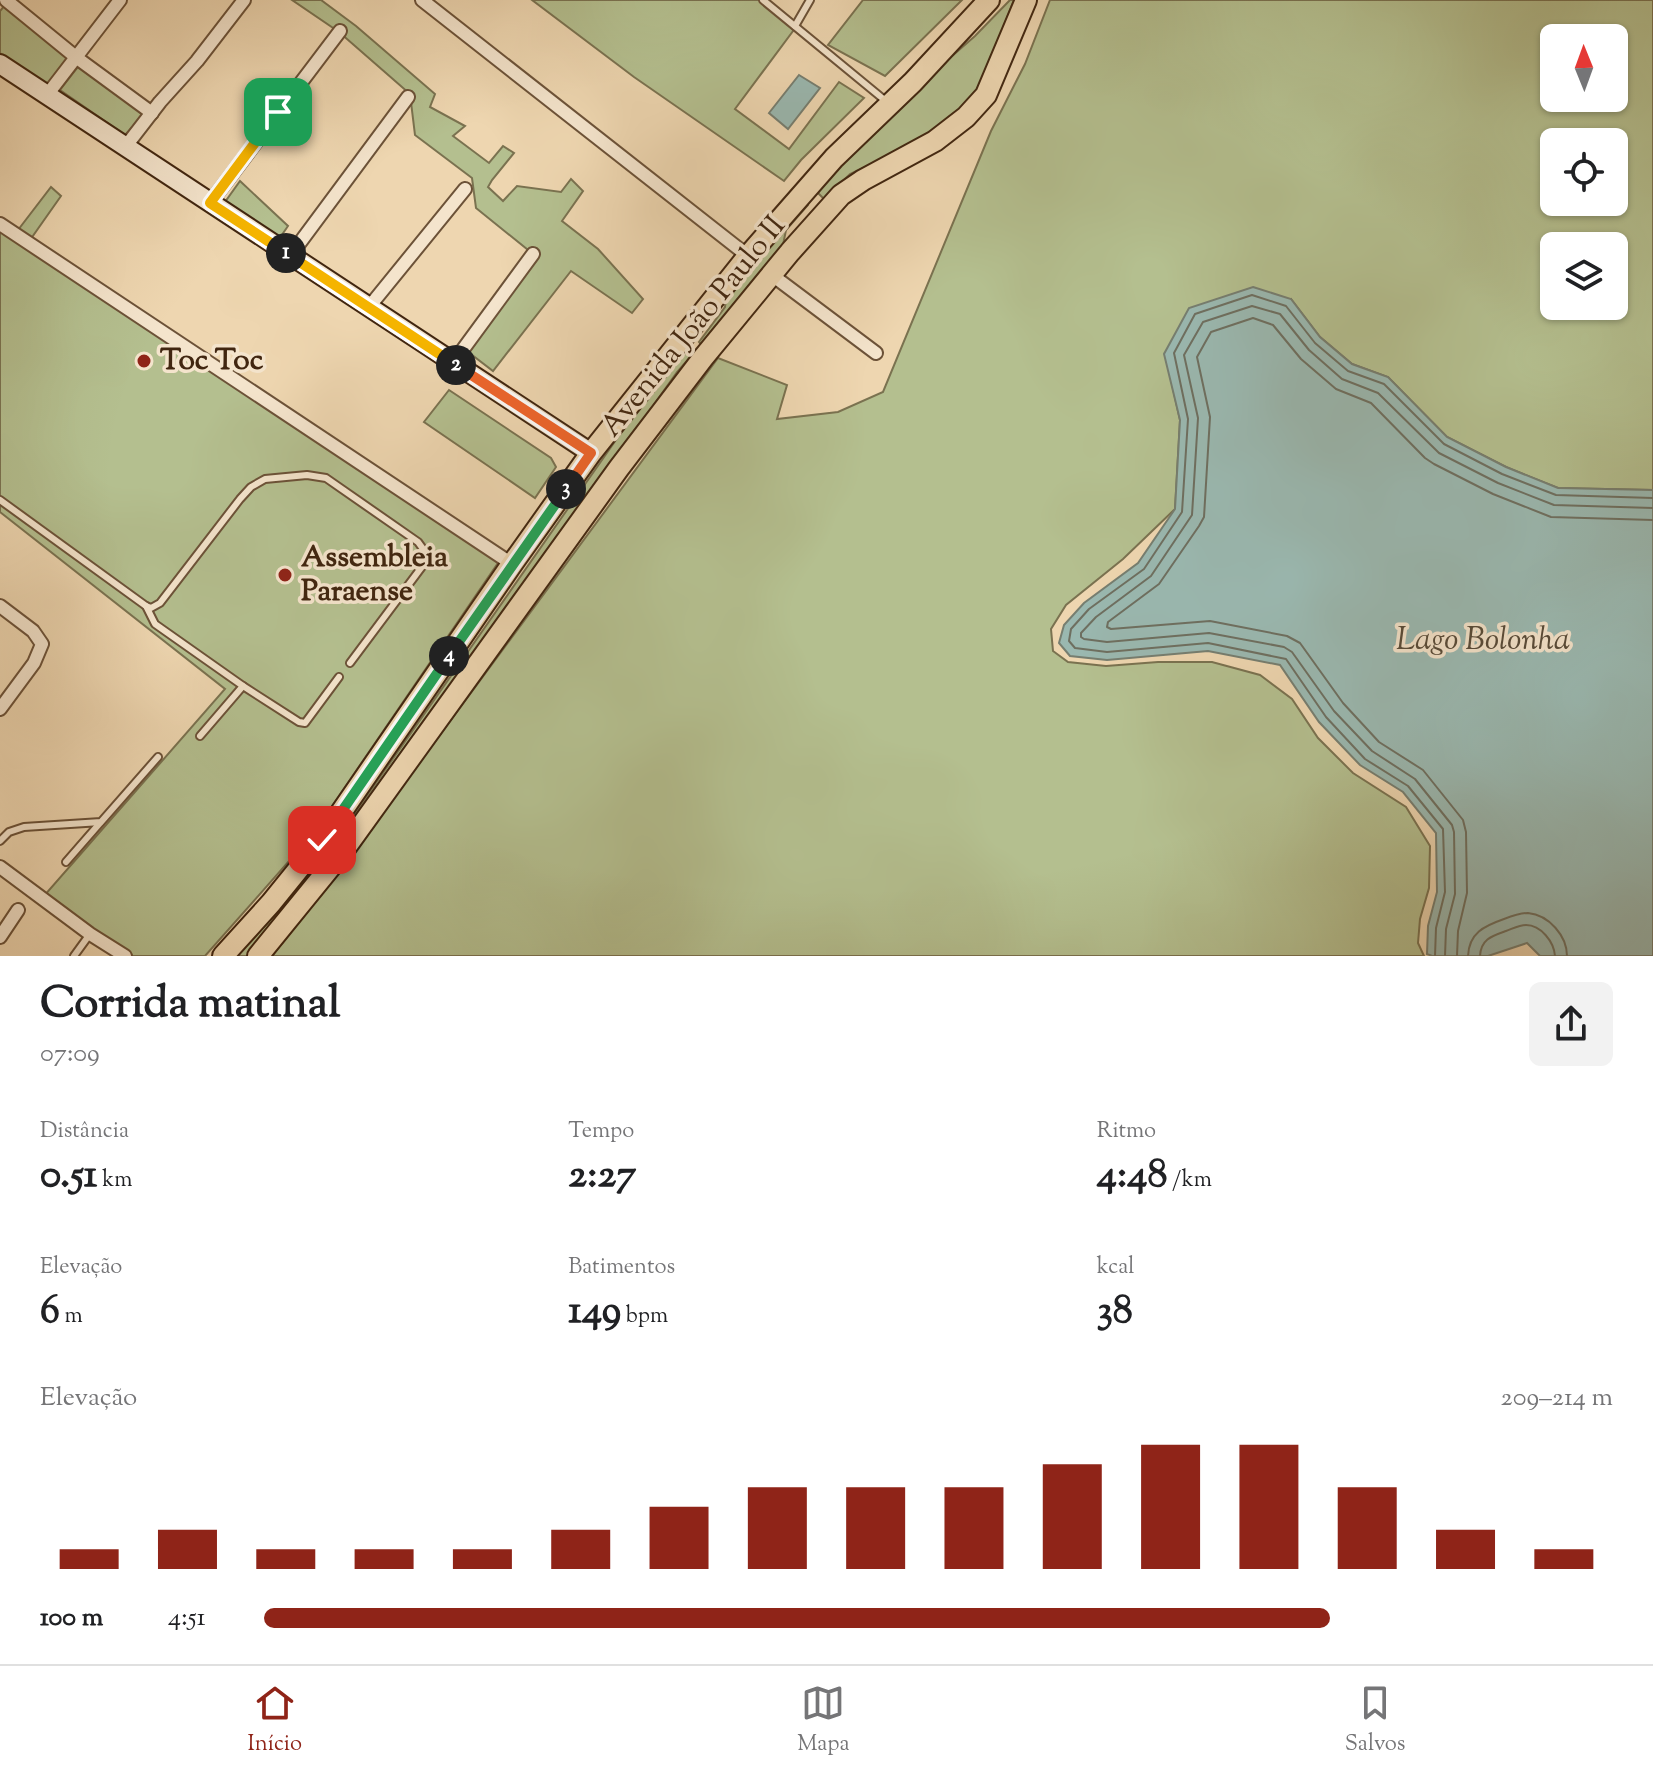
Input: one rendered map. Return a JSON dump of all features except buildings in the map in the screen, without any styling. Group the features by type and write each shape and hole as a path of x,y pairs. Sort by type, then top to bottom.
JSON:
{"main road":[{"name":"Avenida João Paulo II","path":"223,956 322,840 591,453 748,256 834,158 913,82 989,0"},
{"name":"Avenida João Paulo II","path":"258,956 341,854 609,481 703,358 790,252 841,195 935,141 966,117 986,95 1026,0"},
{"path":"0,64 591,453"},
{"path":"790,252 787,240 813,206 811,198 803,192"},
{"path":"703,358 694,352 693,343 718,310 716,297"}],"street":[{"path":"2,0 152,113"},
{"path":"47,95 120,0"},
{"path":"126,146 244,0"},
{"path":"422,0 748,256"},
{"path":"210,203 340,31"},
{"path":"290,256 408,97"},
{"path":"369,307 465,189"},
{"path":"0,224 512,564"},
{"path":"453,363 533,254"},
{"path":"772,275 876,353"},
{"path":"0,606 33,631 42,644 34,663 1,706"},
{"path":"0,867 125,956"},
{"path":"0,937 18,910"}],"lane":[{"path":"763,0 890,104"},
{"path":"795,26 810,0"},
{"path":"0,500 151,608 160,603 240,499 258,482 307,475 326,478 418,542 427,560 350,663"},
{"path":"146,606 155,624 299,722 305,723 339,677"},
{"path":"200,736 243,686"},
{"path":"66,862 158,757"},
{"path":"0,841 9,832 24,827 101,822"},
{"path":"74,956 90,934"}],"green space":[{"path":"292,0 321,0 356,26 435,94 430,107 465,126 453,136 489,163 503,146 514,153 488,187 503,201 517,186 561,192 571,179 583,191 562,221 598,249 643,299 632,313 571,271 493,371 463,348 533,254 476,208 472,178 415,135 410,94 339,32"},
{"path":"532,0 761,0 796,27 735,109 789,149 839,82 864,98 784,181 634,77"},
{"path":"863,0 962,0 885,76 828,45"},
{"path":"1010,0 1014,0 978,91 952,120 850,174 824,199 814,189"},
{"path":"1050,0 1653,0 1653,490 1558,488 1506,467 1447,437 1388,377 1352,364 1320,337 1291,299 1165,353 1180,420 1175,509 1123,559 1066,605 1051,629 1053,651 1068,662 1106,666 1212,662 1260,675 1292,699 1318,738 1353,773 1406,807 1430,846 1429,888 1420,919 1418,943 1424,956 272,956 335,877 718,358 787,385 777,419 838,412 883,392 991,131 1025,64"},
{"path":"5,5 70,55 47,86 0,53 0,11"},
{"path":"81,63 145,114 125,135 60,90"},
{"path":"240,181 288,226 279,239 225,202"},
{"path":"51,187 61,196 30,240 18,230"},
{"path":"804,198 808,205 786,230 782,250 703,347 699,342 725,307 727,291"},
{"name":"Assembleia Paraense","path":"0,225 502,557 313,834 205,956 130,956 43,897 225,689 0,512"},
{"path":"690,344 692,355 280,920 247,956 234,956 281,909 327,853 639,407 675,357"},
{"path":"449,390 551,458 556,467 535,498 424,422"}],"water":[{"path":"799,75 820,88 788,129 769,113"},
{"name":"Lago Bolonha","path":"1253,287 1291,299 1320,337 1352,364 1388,377 1447,437 1506,467 1558,488 1653,490 1653,956 1540,956 1527,943 1488,956 1427,954 1428,926 1437,892 1436,833 1403,792 1360,765 1319,722 1280,665 1208,651 1107,660 1070,656 1059,643 1064,625 1084,603 1138,563 1175,509 1180,420 1164,354 1189,308"}],"place":[{"name":"Toc Toc","path":"144,361"},
{"name":"Assembleia Paraense","path":"285,575"}],"route":[{"path":"278,112 210,203 591,453 322,840"}]}
